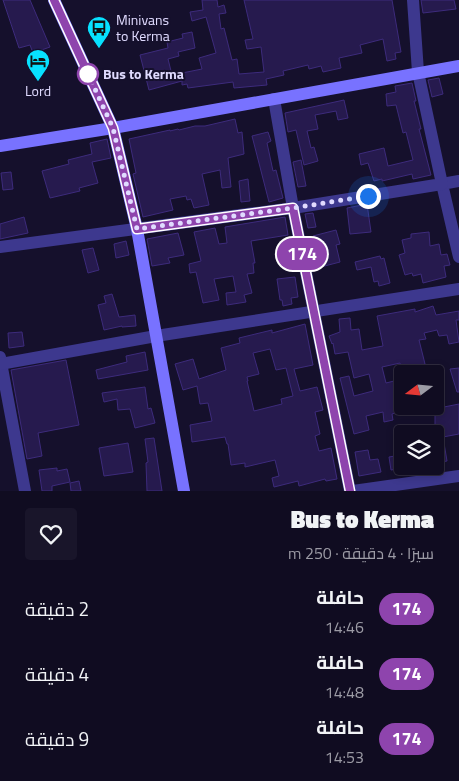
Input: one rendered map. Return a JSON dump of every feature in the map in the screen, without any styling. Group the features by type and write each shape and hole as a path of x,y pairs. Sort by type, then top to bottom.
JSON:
{"main road":[{"path":"54,0 113,128 137,229 184,491"},
{"path":"0,146 113,128 459,66"}],"street":[{"path":"413,0 418,72 459,257"},
{"path":"274,99 313,311 351,491 459,476"},
{"path":"0,247 293,208 459,181"},
{"path":"25,491 0,362 459,289"}],"building":[{"path":"3,0 30,0 50,47 33,53 30,45 19,48"},
{"path":"202,0 217,0 218,7 224,5 226,13 219,14 221,29 224,28 232,60 237,59 239,74 264,72 261,47 247,49 245,40 253,39 244,0 392,0 401,52 395,53 396,59 387,61 383,39 360,45 362,53 339,58 341,68 323,72 321,66 309,69 308,65 283,71 284,75 266,79 267,85 234,88 233,82 188,88 187,84 182,85 182,81 149,90 140,55 168,48 167,42 183,38 182,34 192,32 195,48 178,52 179,56 168,59 172,75 202,69 199,58 216,53 206,17 192,21 190,12 203,10"},
{"path":"421,0 454,0 456,9 423,13"},
{"path":"439,78 443,94 432,97 428,80"},
{"path":"412,83 421,129 419,129 431,175 413,179 412,174 374,181 368,163 361,165 359,154 384,148 388,166 413,160 406,132 403,133 396,105 387,106 386,94 396,92 395,86"},
{"path":"344,100 348,118 338,120 336,111 315,115 318,129 307,131 311,148 314,147 318,161 304,165 296,130 288,132 285,113"},
{"path":"235,119 238,133 242,132 244,154 228,158 231,187 222,188 220,170 202,174 209,205 194,208 191,199 187,200 186,196 170,199 173,210 143,217 133,174 136,173 129,139"},
{"path":"268,132 271,141 267,143 273,171 276,170 283,198 269,202 252,136"},
{"path":"107,139 111,158 92,162 98,183 79,188 80,191 50,198 42,171 69,164 68,160 92,154 90,143"},
{"path":"301,160 306,186 298,187 293,162"},
{"path":"11,172 13,189 3,190 1,173"},
{"path":"248,179 250,201 241,202 239,181"},
{"path":"367,204 371,232 350,234 347,208"},
{"path":"313,213 316,227 308,228 305,214"},
{"path":"24,217 28,233 0,239 0,224"},
{"path":"285,217 288,235 251,241 255,263 253,263 254,273 247,274 252,293 244,295 246,302 227,305 226,293 236,292 233,276 214,279 219,300 203,303 196,272 190,273 189,264 201,261 194,232 215,228 219,244 227,243 225,227"},
{"path":"336,230 340,244 336,245 340,262 317,268 315,257 318,257 313,236"},
{"path":"429,232 430,246 439,244 441,255 447,254 450,265 444,266 446,277 423,283 421,274 413,276 412,273 405,275 399,255 405,253 402,240 411,238 411,234"},
{"path":"178,233 184,255 168,258 170,263 152,266 147,239"},
{"path":"126,241 129,255 116,258 114,244"},
{"path":"93,248 99,270 88,273 82,250"},
{"path":"380,256 381,259 384,258 390,283 379,286 378,281 374,282 371,267 357,270 355,262"},
{"path":"295,277 298,297 291,298 292,304 283,306 282,300 280,300 277,279"},
{"path":"112,294 119,317 135,315 136,326 122,326 104,330 98,305 106,303 104,296"},
{"path":"433,306 436,315 459,311 459,320 456,320 459,342 449,344 447,335 439,336 437,330 424,333 426,339 419,340 425,364 400,365 400,363 382,367 386,383 394,381 393,420 384,422 383,412 366,416 369,430 354,434 340,378 349,376 354,396 373,391 369,374 354,378 348,352 335,354 333,343 329,336 340,332 339,319 350,318 351,330 359,329 362,350 383,346 377,316 415,309 415,312"},
{"path":"305,324 313,365 294,369 300,391 317,387 323,410 315,412 320,434 315,436 319,451 331,448 337,479 326,481 325,479 299,486 298,481 274,487 272,478 279,476 275,460 245,467 245,463 231,465 225,437 192,442 190,425 212,421 208,403 200,404 197,386 183,390 175,364 193,359 199,379 226,370 221,348 240,343 239,338 272,330 272,333","holes":["270,349 276,370 286,368 293,396 281,399 282,404 254,411 247,381 247,377 259,374 253,353"]},
{"path":"22,332 24,346 9,348 8,333"},
{"path":"145,352 148,370 98,379 96,370 127,362 126,356"},
{"path":"66,360 79,425 38,433 42,456 27,459 11,370"},
{"path":"459,368 459,392 457,392 450,369"},
{"path":"145,387 148,409 151,408 155,423 135,428 130,409 118,410 117,399 104,402 102,393"},
{"path":"459,404 459,434 444,437 444,425 435,425 435,415 444,415 444,407"},
{"path":"154,438 162,491 147,491 146,463 148,462 145,439"},
{"path":"128,443 133,472 104,476 99,448"},
{"path":"444,443 447,461 444,462"},
{"path":"368,450 370,460 378,459 381,472 359,476 355,452"},
{"path":"394,456 394,470 391,470 389,457"},
{"path":"57,468 57,471 67,469 70,482 52,486 52,491 42,491 39,470"},
{"path":"79,481 81,491 71,491 70,483"}],"bus line":[{"name":"174","path":"54,0 113,128 137,229 293,208 350,491"}],"place":[{"name":"Minivans to Kerma","path":"99,49"},
{"name":"Bus to Kerma","path":"88,74"},
{"name":"Lord","path":"38,82"}],"route":[{"path":"88,74 113,128 137,229 368,196"}]}
